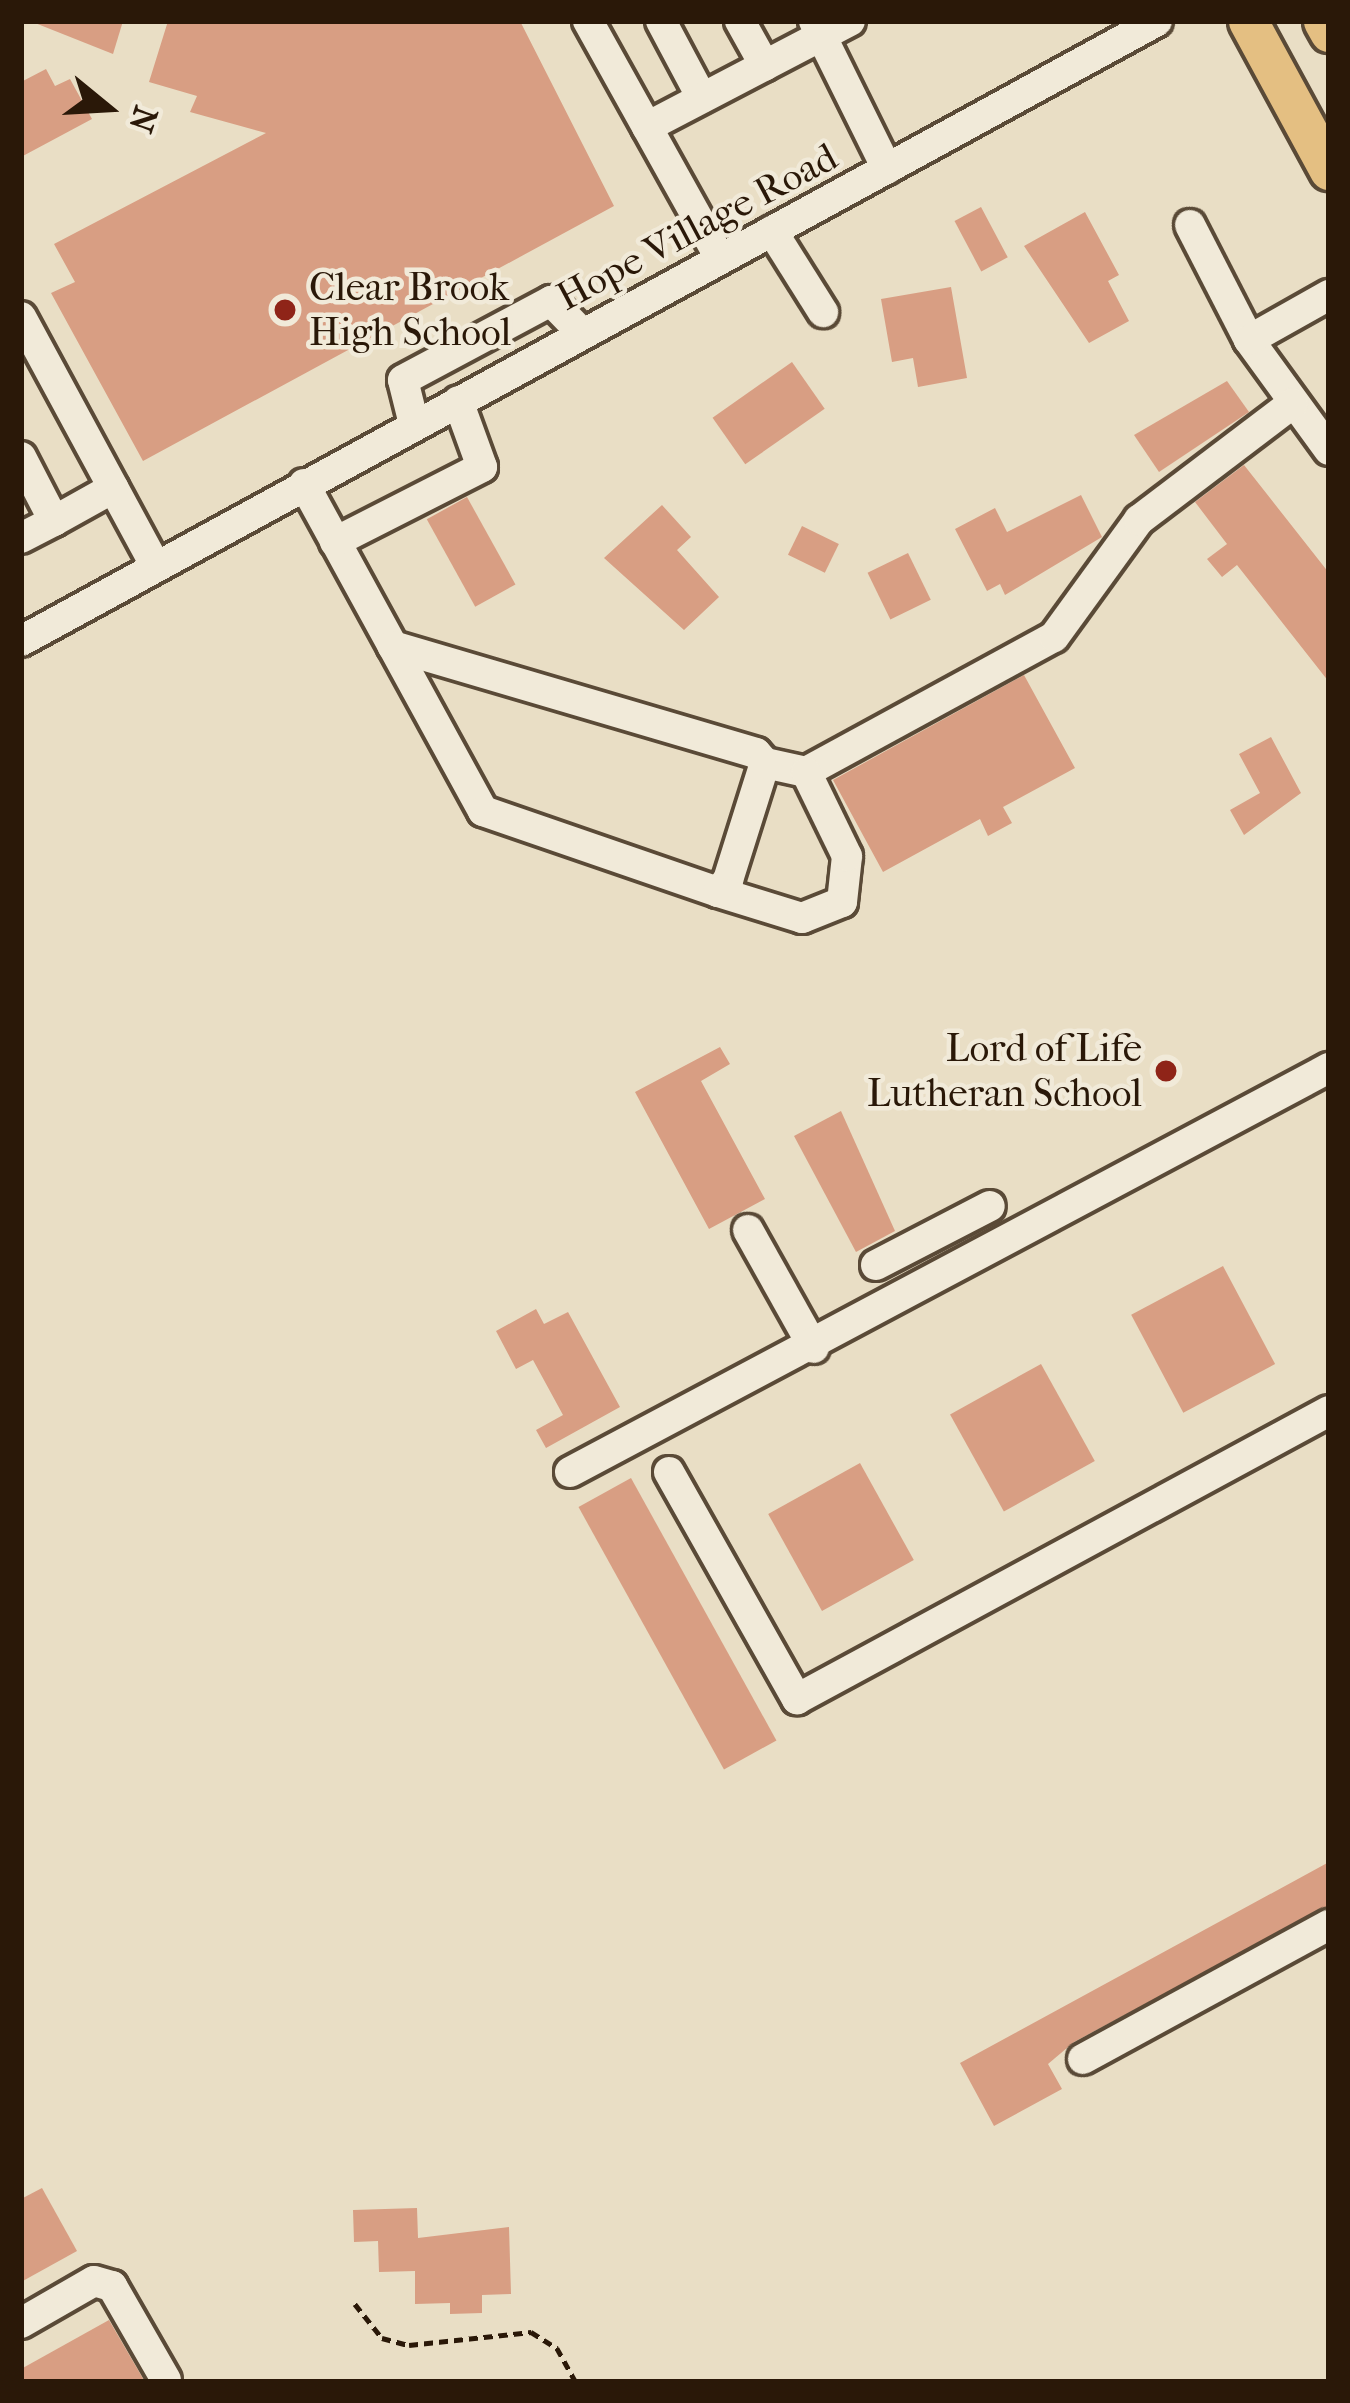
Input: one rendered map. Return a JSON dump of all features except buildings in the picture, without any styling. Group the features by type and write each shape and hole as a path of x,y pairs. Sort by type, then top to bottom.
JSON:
{"main road":[{"path":"1248,21 1329,170"},
{"path":"1323,21 1329,32"}],"street":[{"path":"588,21 720,258"},
{"path":"661,21 702,98"},
{"path":"740,21 765,66"},
{"name":"Hope Village Road","path":"21,641 1157,21"},
{"path":"647,127 765,66 829,26 887,169"},
{"path":"1190,225 1250,340 1329,450"},
{"path":"772,230 823,312"},
{"path":"1250,340 1329,296"},
{"path":"414,424 403,380 551,301 582,333"},
{"path":"21,317 155,566"},
{"path":"335,542 482,467 458,401"},
{"path":"392,646 806,772 1054,637 1139,520 1293,403"},
{"path":"21,458 54,521"},
{"path":"304,484 392,646 498,824 802,918 842,902 847,856 806,772"},
{"path":"21,538 113,488"},
{"path":"718,892 765,763"},
{"path":"570,1472 776,1369 1329,1068"},
{"path":"876,1265 990,1206"},
{"path":"748,1230 814,1348"},
{"path":"904,1250 925,1287"},
{"path":"669,1472 797,1699 1329,1411"},
{"path":"1083,2059 1329,1925"},
{"path":"21,2323 94,2281 112,2286 166,2380"}],"path":[{"path":"356,2304 382,2338 409,2345 531,2332 557,2348 576,2382"}],"place":[{"name":"Clear Brook High School","path":"285,310"},
{"name":"Lord of Life Lutheran School","path":"1166,1071"}]}
